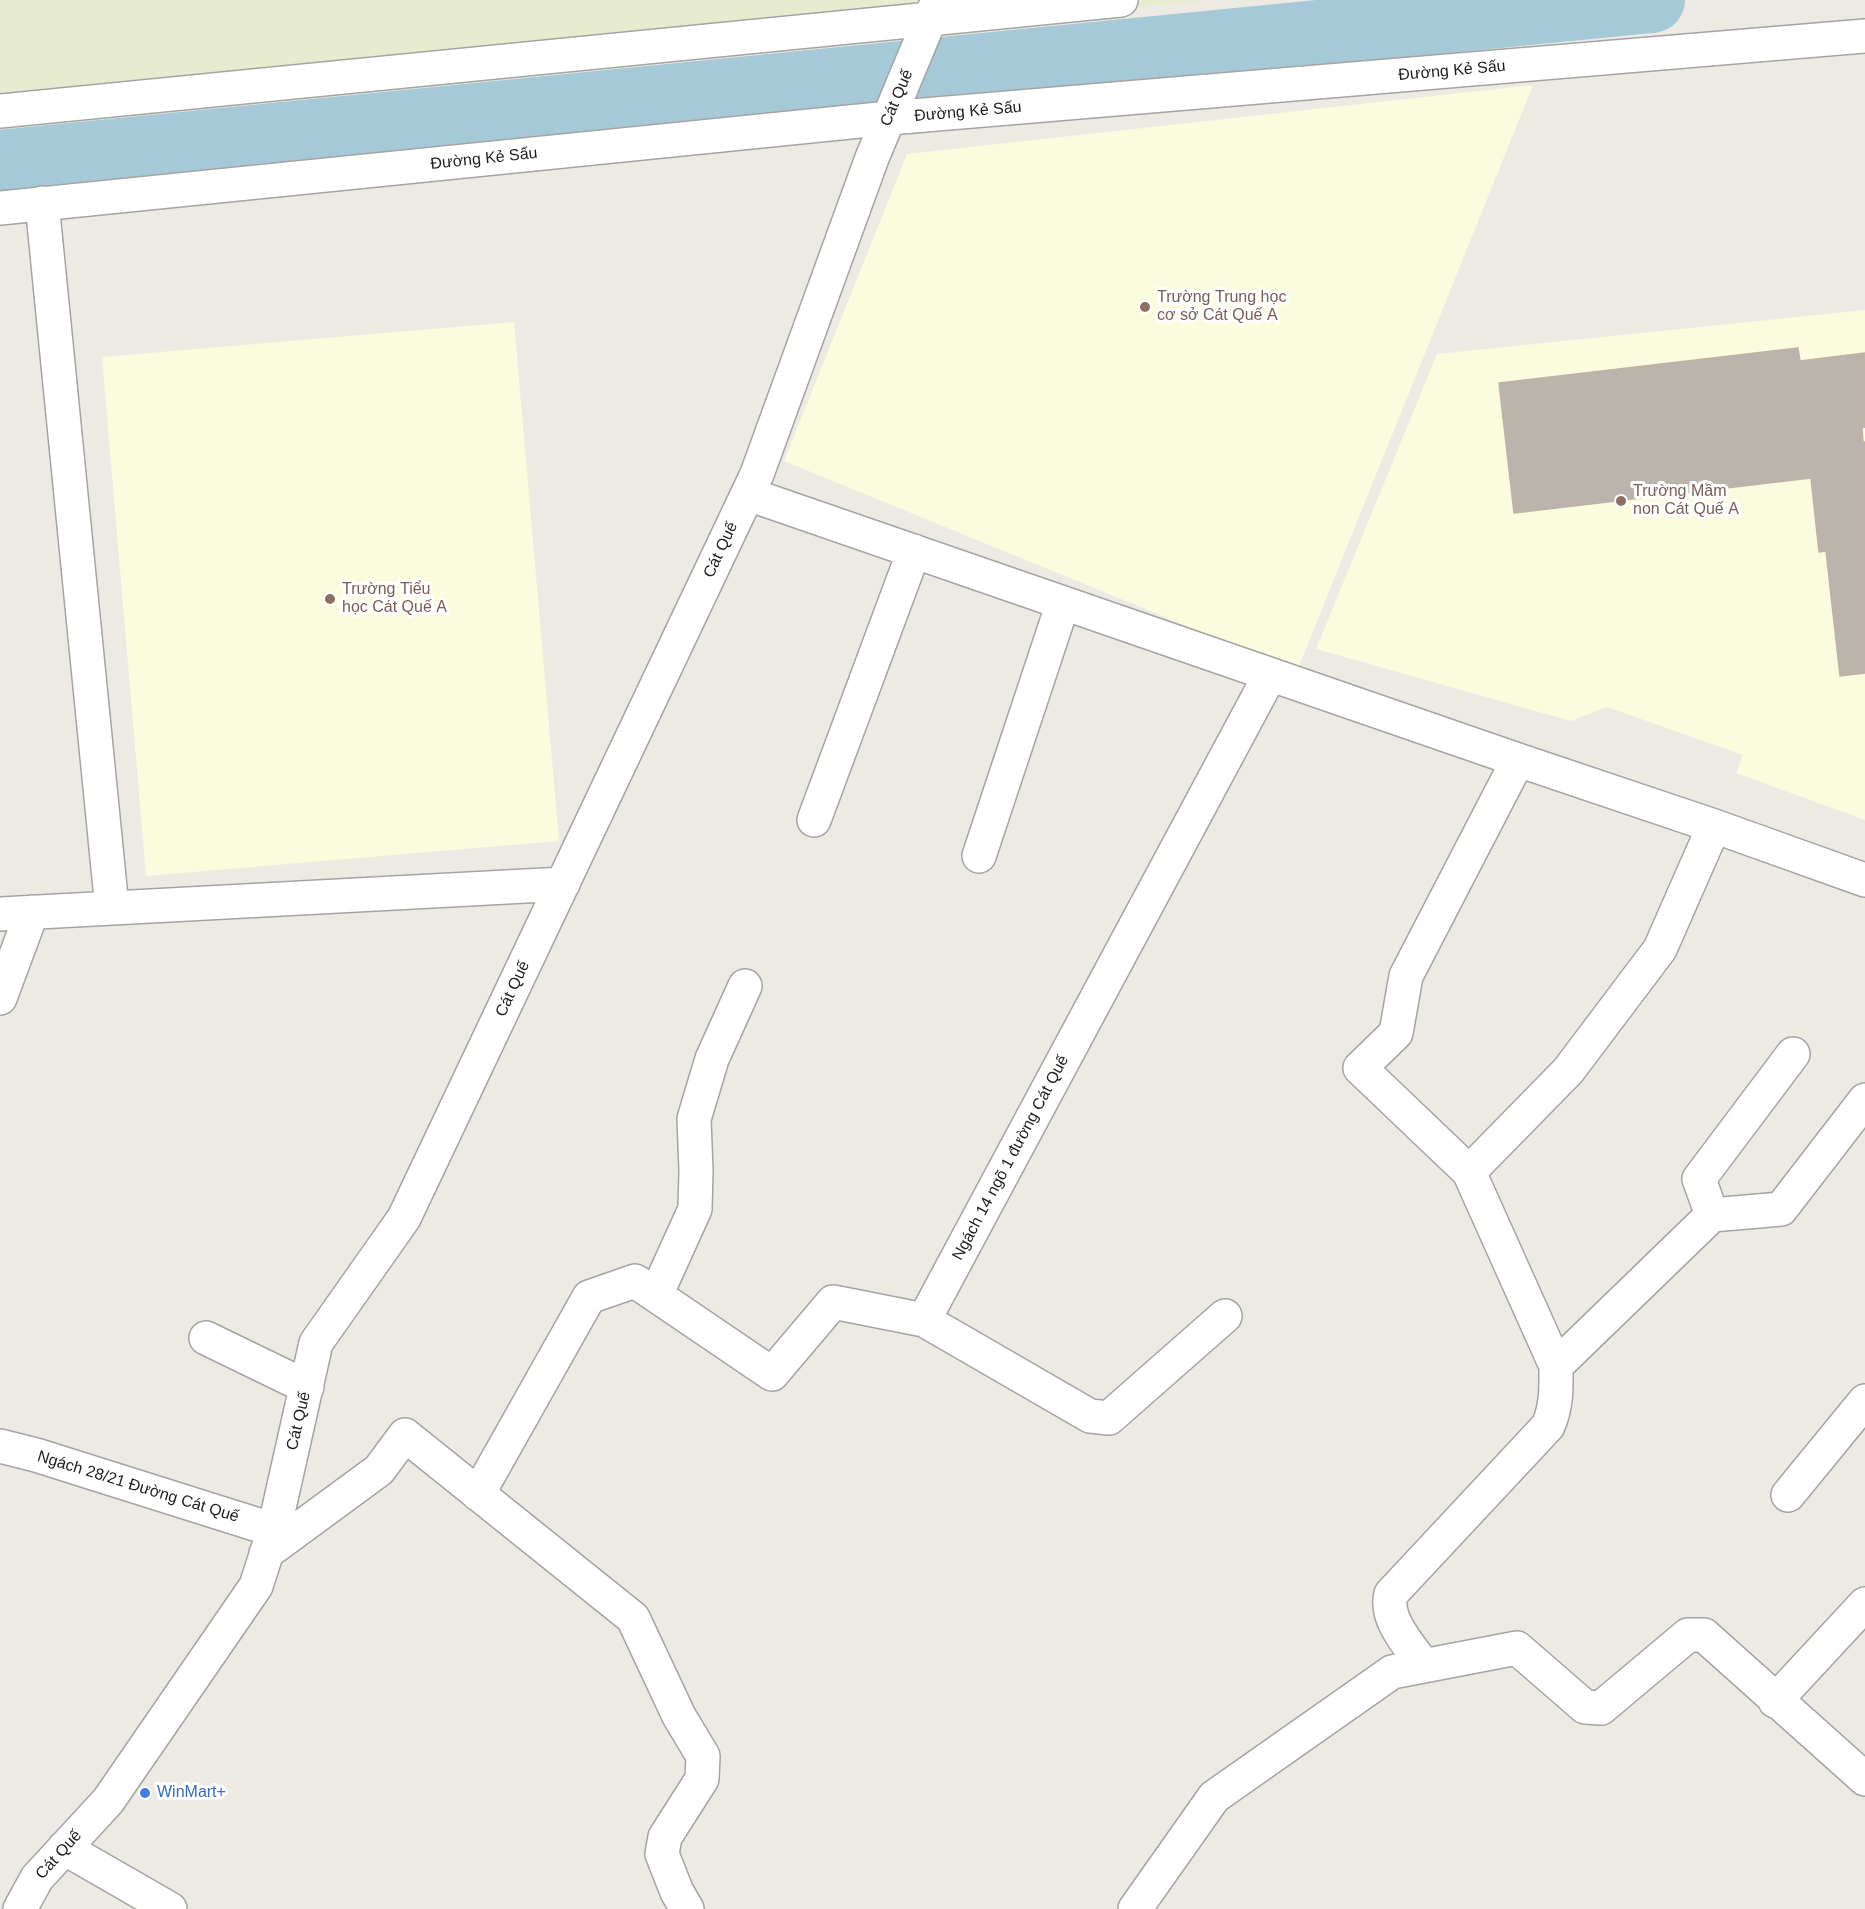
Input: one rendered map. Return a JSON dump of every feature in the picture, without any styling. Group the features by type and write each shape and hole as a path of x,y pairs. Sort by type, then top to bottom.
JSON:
{"street":[{"path":"0,111 929,22 1120,0"},
{"name":"Cát Quế","path":"20,1909 37,1878 108,1801 256,1586 270,1542 316,1343 404,1218 748,494 872,158 929,22"},
{"name":"Đường Kẻ Sấu","path":"0,208 892,109 1865,36"},
{"path":"42,203 112,908"},
{"path":"748,494 1865,880"},
{"path":"814,820 914,551"},
{"path":"979,856 1064,603"},
{"name":"Ngách 14 ngõ 1 đường Cát Quế","path":"924,1320 1270,675"},
{"path":"1424,1665 1391,1614 1389,1603 1391,1594 1548,1426 1556,1402 1556,1366 1469,1172 1360,1068 1396,1033 1406,976 1518,760"},
{"path":"1469,1172 1568,1071 1660,949 1714,826"},
{"path":"0,914 563,884"},
{"path":"0,998 32,912"},
{"path":"656,1295 695,1209 694,1119 712,1059 745,986"},
{"path":"1712,1215 1699,1179 1793,1054"},
{"path":"1556,1366 1712,1215 1781,1209 1865,1100"},
{"path":"478,1494 589,1297 635,1281 772,1374 833,1302 924,1320 1090,1416 1109,1418 1225,1316"},
{"path":"206,1338 307,1387"},
{"path":"1788,1495 1865,1401"},
{"path":"270,1542 379,1470 405,1435 633,1618 679,1716 703,1756 702,1779 665,1837 662,1854 677,1892 687,1909"},
{"name":"Ngách 28/21 Đường Cát Quế","path":"0,1446 36,1455 270,1542"},
{"path":"1775,1701 1865,1604"},
{"path":"1135,1909 1214,1797 1392,1672 1517,1648 1585,1707 1601,1708 1688,1635 1704,1635 1775,1701 1865,1779"},
{"path":"64,1848 170,1909"}],"shaded area":[{"path":"0,0 1210,0 0,120"},
{"name":"Trường Trung học cơ sở Cát Quế A","path":"1533,85 1297,671 784,461 907,154"},
{"name":"Trường Mầm non Cát Quế A","path":"1865,310 1865,820 1736,773 1743,755 1607,707 1571,721 1316,649 1437,354"},
{"name":"Trường Tiểu học Cát Quế A","path":"514,322 559,841 146,876 102,357"}],"building":[{"path":"1798,348 1800,361 1865,353 1865,427 1862,428 1863,442 1865,442 1865,673 1840,676 1826,551 1819,552 1811,478 1514,513 1499,383"}],"waterway":[{"path":"0,163 1652,0"}],"place":[{"name":"Trường Trung học cơ sở Cát Quế A","path":"1145,307"},
{"name":"Trường Mầm non Cát Quế A","path":"1621,501"},
{"name":"Trường Tiểu học Cát Quế A","path":"330,599"},
{"name":"WinMart+","path":"145,1793"}]}
